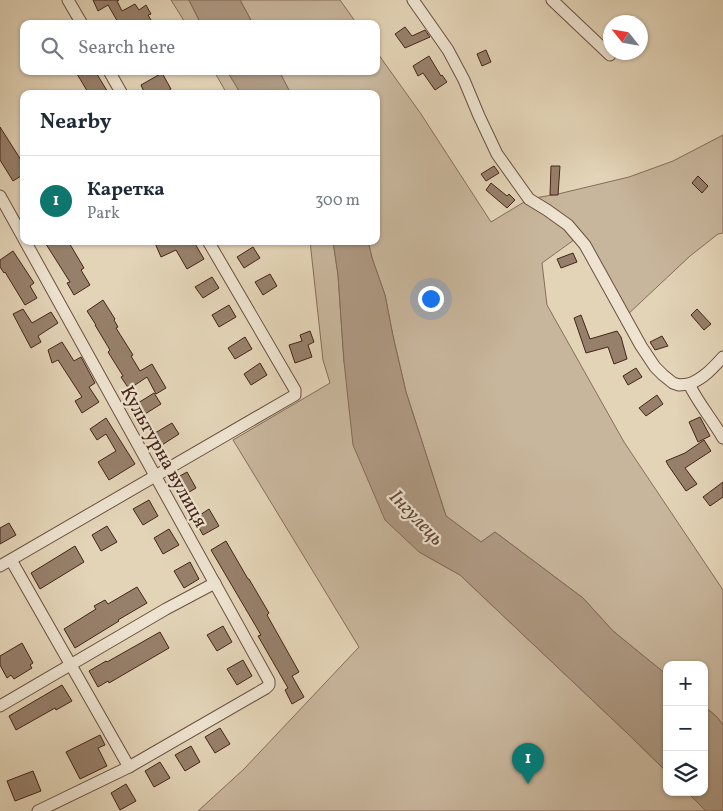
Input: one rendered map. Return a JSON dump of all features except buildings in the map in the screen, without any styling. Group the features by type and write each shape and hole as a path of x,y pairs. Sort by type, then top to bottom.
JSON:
{"street":[{"path":"68,0 80,20"},
{"path":"413,0 448,50 464,80 497,154 529,199 568,225 586,245 641,346 656,367 673,383 679,385 689,384 696,382 706,375 723,357"},
{"path":"552,0 603,48"},
{"path":"111,75 120,90"},
{"name":"Культурна вулиця","path":"0,196 20,233"},
{"name":"Культурна вулиця","path":"27,245 269,680 269,685 266,688 129,767"},
{"path":"0,566 295,395 295,390 210,245"},
{"path":"689,384 696,399 718,419 723,438"},
{"path":"11,560 129,767 38,811"},
{"path":"0,706 166,609 215,583"}],"shaded area":[{"path":"171,0 189,0 199,20 184,20"},
{"path":"240,0 340,0 354,20 251,20"},
{"path":"380,57 421,114 491,222 529,199 629,177 673,161 723,135 723,233 718,234 690,256 625,317 578,237 542,263 547,305 624,442 723,590 723,725 708,709 708,661 663,661 663,672 613,631 583,598 495,532 481,542 446,516 406,392 385,295 369,245 380,245 380,90 289,90 281,75 380,75"},
{"path":"216,75 229,75 239,90 225,90"},
{"path":"310,245 334,245 338,275 344,362 419,552 460,575 663,768 663,796 691,796 706,811 198,811 244,769 359,647 233,440 330,383 323,360"}],"water":[{"path":"189,0 240,0 251,20 199,20"},
{"path":"229,75 281,75 289,90 239,90"},
{"name":"Інгулець","path":"334,245 369,245 385,295 406,392 446,516 481,542 495,532 583,598 613,631 663,672 663,768 460,575 419,552 385,520 353,445 344,362 338,275"},
{"path":"708,709 723,725 723,811 706,811 691,796 708,796"}],"place":[{"name":"Каретка","path":"528,784"}]}
